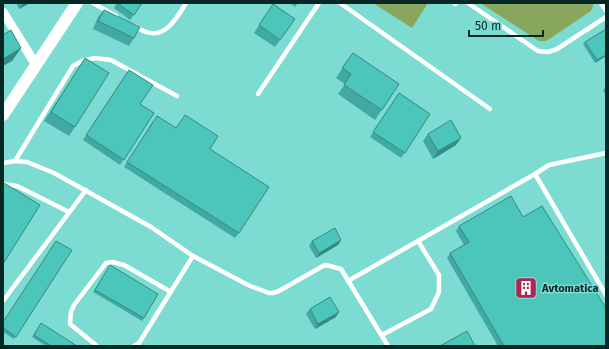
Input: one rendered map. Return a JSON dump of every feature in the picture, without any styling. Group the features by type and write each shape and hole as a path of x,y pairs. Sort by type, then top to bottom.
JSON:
{"street":[{"path":"3,115 76,3"},
{"path":"3,12 36,65"}],"lane":[{"path":"93,3 121,19"},
{"path":"128,22 147,32 154,33 163,31 174,23 186,3"},
{"path":"258,94 319,3"},
{"path":"340,3 490,109"},
{"path":"468,3 538,51 548,52 557,49 606,17"},
{"path":"601,3 606,11"},
{"path":"15,161 73,66 82,61 95,58 111,60 177,96"},
{"path":"348,281 549,165 606,153"},
{"path":"3,163 15,161 27,162 54,173 151,227 193,256 250,286 269,294 279,291 326,265 341,269 388,346"},
{"path":"535,174 606,295"},
{"path":"3,184 17,186 69,212"},
{"path":"3,301 86,190"},
{"path":"382,335 432,309 439,292 439,275 418,241"},
{"path":"134,346 139,343 193,256"},
{"path":"97,346 70,324 70,312 106,263 112,262 124,265 171,292"}],"green space":[{"path":"373,3 428,3 412,28"},
{"path":"480,3 593,3 593,6 591,11 551,38 546,41 539,41"}],"building":[{"path":"117,3 142,3 134,15"},
{"path":"273,4 295,19 280,40 259,25"},
{"path":"104,10 140,27 134,38 98,21"},
{"path":"606,29 606,55 597,60 585,42"},
{"path":"11,30 21,48 3,59 3,35"},
{"path":"353,53 399,84 382,110 344,85 351,74 342,68"},
{"path":"85,58 109,73 75,127 51,112"},
{"path":"129,70 153,85 140,104 154,113 124,160 86,135"},
{"path":"399,93 430,114 405,153 373,132"},
{"path":"185,115 218,136 210,149 269,187 239,233 127,162 157,116 176,128"},
{"path":"451,120 461,138 438,151 428,134"},
{"path":"4,183 40,205 3,264 3,184"},
{"name":"Avtomatica","path":"511,196 523,217 542,206 606,308 606,346 504,346 450,253 469,242 459,226"},
{"path":"335,228 341,240 319,253 312,241"},
{"path":"56,241 72,250 16,337 3,328 3,322"},
{"path":"110,265 158,294 144,318 95,290"},
{"path":"330,297 339,312 318,324 310,309"},
{"path":"41,323 77,346 51,346 34,335"},
{"path":"467,331 475,346 440,346"}],"place":[{"name":"Avtomatica","path":"526,288"}]}
